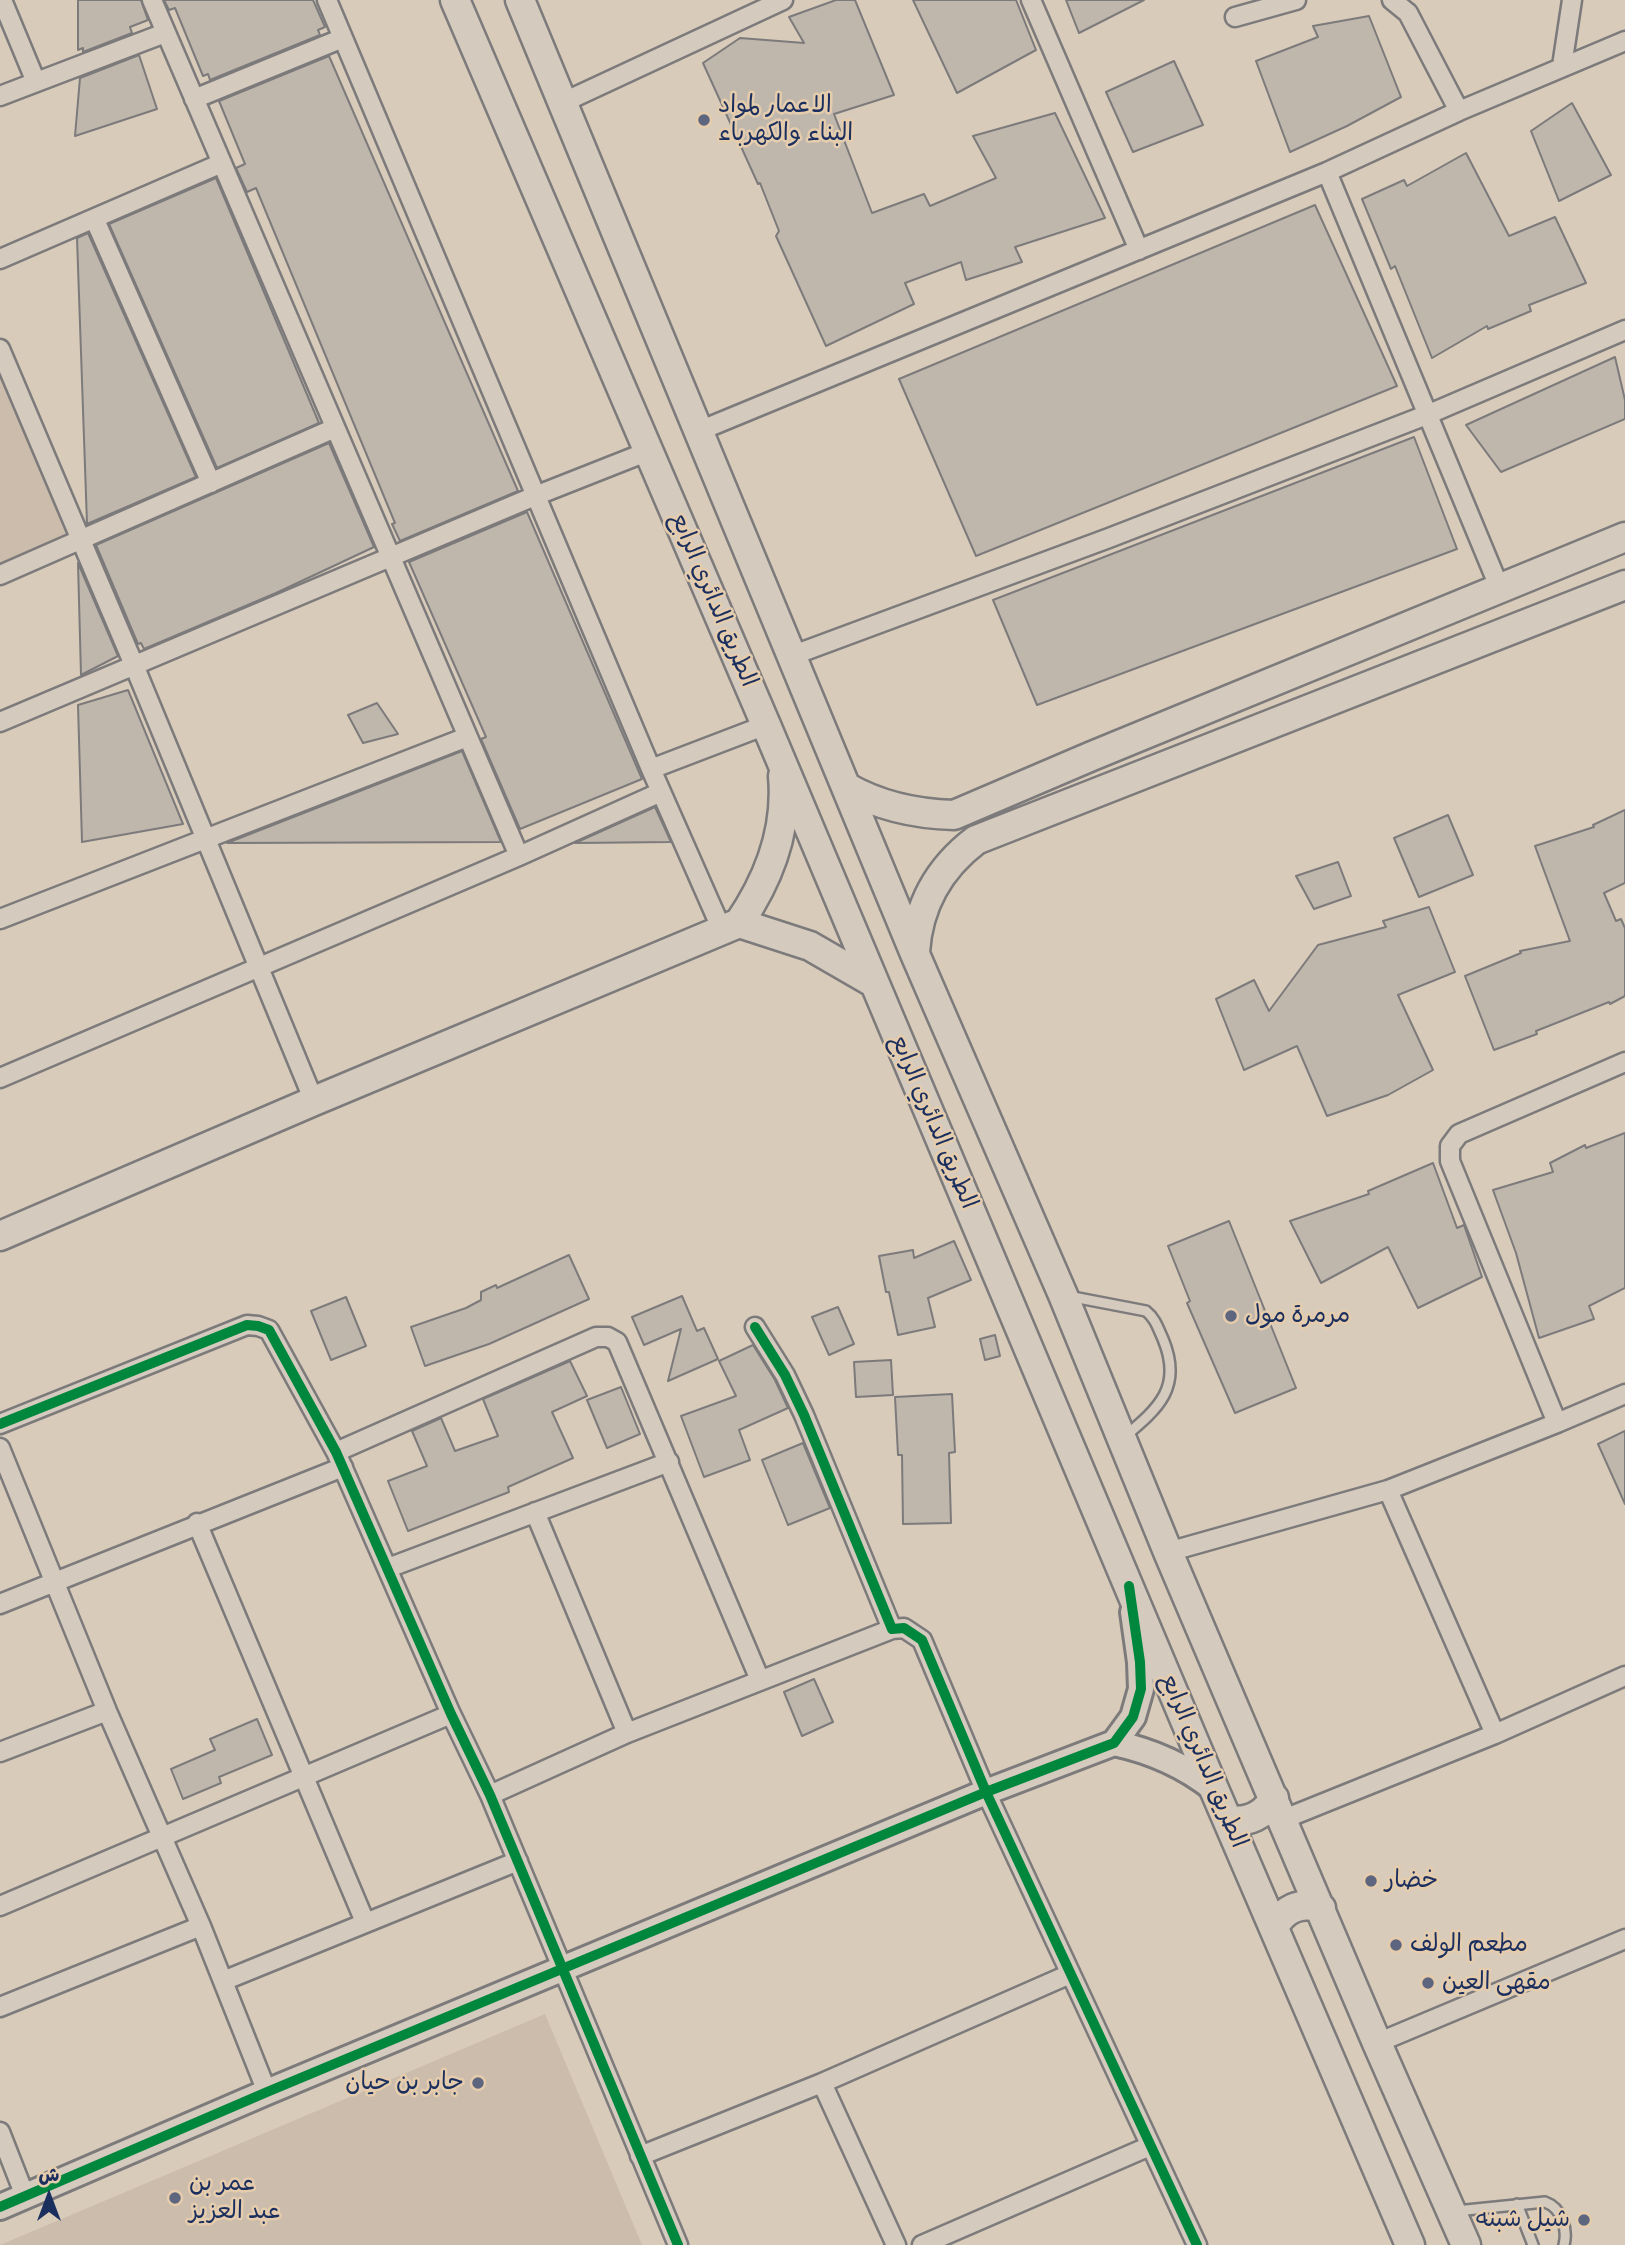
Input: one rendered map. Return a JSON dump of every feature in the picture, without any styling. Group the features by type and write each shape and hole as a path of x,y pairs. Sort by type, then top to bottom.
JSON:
{"main road":[{"name":"الطريق الدائري الرابع","path":"455,0 781,760 1227,1821 1410,2245"},
{"name":"الطريق الدائري الرابع","path":"520,0 915,954 1063,1295 1168,1552 1377,2043 1466,2245"},
{"path":"846,787 895,807 954,815 1625,537"},
{"path":"915,954 919,921 931,890 951,862 976,840 1625,585"},
{"path":"0,1236 731,926 755,899 768,874 777,846 783,798 781,760"},
{"path":"731,926 810,946 874,983"},
{"path":"1227,1821 1255,1818 1263,1812 1279,1808"},
{"path":"1273,1927 1291,1908 1306,1905 1321,1908"}],"street":[{"path":"2,0 36,82"},
{"path":"152,0 519,856"},
{"path":"327,0 650,769 731,926"},
{"path":"564,103 783,0"},
{"path":"1031,0 1139,250"},
{"path":"1235,17 1296,0"},
{"path":"1392,0 1408,13 1459,111"},
{"path":"1562,66 1572,0"},
{"path":"0,96 165,33"},
{"path":"194,99 344,38"},
{"path":"699,431 1328,172 1459,111 1625,41"},
{"path":"0,259 222,163"},
{"path":"1328,172 1500,589"},
{"path":"95,220 211,483"},
{"path":"791,656 1109,538 1429,414 1625,330"},
{"path":"0,349 314,1101"},
{"path":"0,575 335,428"},
{"path":"0,722 535,496 649,451"},
{"path":"650,769 766,725"},
{"path":"0,919 467,737"},
{"path":"1,1073 519,856 661,792"},
{"path":"1557,1423 1450,1161 1450,1146 1459,1134 1625,1062"},
{"path":"0,1424 247,1325 269,1330 339,1459 451,1714 490,1795 678,2245"},
{"path":"755,1327 785,1375 804,1415 892,1629"},
{"path":"0,1604 197,1523 596,1337 608,1337 617,1342 760,1680"},
{"path":"1168,1552 1388,1490 1625,1394"},
{"path":"0,1448 107,1711 201,1926 267,2092"},
{"path":"388,1568 669,1462"},
{"path":"1388,1490 1495,1734"},
{"path":"535,1512 627,1733"},
{"path":"197,1523 365,1922"},
{"path":"0,2207 267,2092 986,1792 1114,1743 1133,1717 1141,1689 1140,1662 1129,1586"},
{"path":"490,1795 627,1733 892,1629 904,1629 922,1640 986,1792 1196,2245"},
{"path":"1279,1808 1495,1734 1625,1676"},
{"path":"0,1752 107,1711"},
{"path":"0,1906 304,1779 451,1714"},
{"path":"1114,1743 1157,1754 1197,1775 1214,1789"},
{"path":"223,1981 518,1861"},
{"path":"0,2007 201,1926"},
{"path":"1377,2043 1625,1939"},
{"path":"640,2155 822,2083 1070,1974"},
{"path":"822,2083 897,2245"},
{"path":"0,2132 25,2196"},
{"path":"922,2245 1150,2146"}],"lane":[{"path":"1063,1295 1146,1311 1154,1317 1170,1355 1169,1387 1164,1398 1149,1416 1122,1438"},
{"path":"1451,2211 1539,2201 1556,2207 1565,2227 1564,2245"},
{"path":"1517,2203 1533,2245"}],"shaded area":[{"path":"0,357 74,539 0,571"},
{"name":"جابر بن حيان","path":"545,2014 642,2245 0,2245 220,2152"}],"building":[{"path":"78,0 141,0 148,20 130,27 132,33 83,52 83,48 78,50"},
{"path":"164,0 313,0 325,27 318,30 320,35 210,80 208,74 203,76 175,8 169,10"},
{"path":"836,0 855,0 894,95 834,114 872,213 924,194 930,206 996,178 973,136 1055,113 1105,218 1015,247 1022,262 966,280 961,262 905,283 914,304 826,346 776,236 779,231 760,183 758,184 703,63 740,38 804,43 789,17"},
{"path":"913,0 1016,0 1036,50 957,93"},
{"path":"1066,0 1144,0 1079,33"},
{"path":"1369,16 1401,97 1290,152 1256,61 1318,37 1313,26"},
{"path":"139,55 157,109 75,136 80,78"},
{"path":"329,56 518,491 400,541 392,524 395,523 256,188 247,192 236,168 245,164 219,101"},
{"path":"1174,61 1203,125 1133,152 1106,92"},
{"path":"1572,103 1611,175 1559,201 1531,131"},
{"path":"1466,153 1509,236 1555,217 1586,283 1529,305 1531,311 1488,329 1487,326 1432,358 1395,266 1391,269 1362,199 1404,180 1407,186"},
{"path":"216,178 319,423 217,468 109,224"},
{"path":"1315,205 1397,386 976,556 899,379"},
{"path":"88,233 196,477 87,524 77,238"},
{"path":"1615,357 1625,400 1625,419 1501,472 1466,425"},
{"path":"1414,437 1457,549 1037,705 993,600"},
{"path":"329,443 374,547 276,593 144,649 141,643 138,644 96,545"},
{"path":"527,512 642,779 520,829 481,739 486,737 409,562"},
{"path":"78,563 118,656 81,675"},
{"path":"128,690 183,824 82,842 78,705"},
{"path":"377,703 398,734 363,743 348,715"},
{"path":"462,751 501,842 227,843"},
{"path":"655,807 671,842 575,843"},
{"path":"1625,810 1625,883 1604,893 1616,921 1621,919 1625,928 1625,996 1494,1050 1465,976 1521,953 1520,951 1570,941 1535,846 1594,827 1593,825"},
{"path":"1448,815 1473,875 1419,897 1394,838"},
{"path":"1338,862 1351,896 1314,909 1296,876"},
{"path":"1429,907 1455,972 1398,995 1433,1070 1388,1095 1327,1116 1297,1046 1244,1070 1216,999 1254,980 1269,1011 1318,945 1386,927 1383,921"},
{"path":"1625,1133 1625,1288 1589,1306 1594,1319 1539,1338 1516,1253 1493,1190 1553,1172 1550,1163 1585,1145 1586,1148"},
{"path":"1433,1163 1457,1228 1464,1225 1482,1277 1418,1308 1388,1247 1321,1283 1290,1221 1369,1194 1368,1191"},
{"path":"1229,1221 1296,1388 1235,1413 1187,1303 1190,1301 1168,1246"},
{"path":"954,1241 971,1280 928,1298 935,1327 898,1335 879,1256 913,1250 914,1258"},
{"path":"569,1255 589,1299 489,1344 425,1366 411,1327 466,1308 481,1300 481,1292 496,1285 497,1288"},
{"path":"682,1296 697,1331 704,1328 718,1359 668,1381 681,1329 644,1345 632,1317"},
{"path":"346,1297 366,1346 331,1360 311,1311"},
{"path":"838,1307 854,1344 829,1355 812,1317"},
{"path":"995,1335 1000,1356 985,1360 980,1339"},
{"path":"753,1345 775,1380 788,1408 739,1430 750,1460 704,1477 681,1416 736,1396 719,1361"},
{"path":"891,1360 893,1395 856,1397 854,1362"},
{"path":"570,1361 587,1396 552,1412 573,1458 508,1487 509,1492 408,1531 388,1481 427,1466 412,1431 441,1418 455,1451 498,1436 483,1399"},
{"path":"621,1387 640,1434 607,1448 587,1400"},
{"path":"952,1394 955,1452 949,1453 951,1523 903,1524 902,1455 898,1455 895,1397"},
{"path":"1625,1431 1625,1504 1598,1444"},
{"path":"803,1443 830,1508 788,1525 762,1460"},
{"path":"814,1679 833,1722 802,1736 784,1692"},
{"path":"257,1719 272,1755 219,1777 221,1783 183,1799 171,1769 215,1750 210,1739"}],"cycle path":[{"path":"0,1424 247,1325 269,1330 336,1452 451,1714 490,1795 678,2245"},
{"path":"755,1327 785,1375 804,1415 892,1629 904,1628 922,1640 986,1792 1197,2245"},
{"path":"0,2207 267,2092 986,1792 1114,1743 1133,1717 1141,1689 1140,1662 1129,1586"}],"place":[{"name":"الاعمار لمواد البناء والكهرباء","path":"704,120"},
{"name":"مرمرة مول","path":"1231,1316"},
{"name":"خضار","path":"1371,1881"},
{"name":"مطعم الولف","path":"1396,1945"},
{"name":"مقهى العين","path":"1428,1983"},
{"name":"جابر بن حيان","path":"478,2083"},
{"name":"عمر بن عبد العزيز","path":"175,2198"},
{"name":"شيل شبنه","path":"1584,2220"}]}
